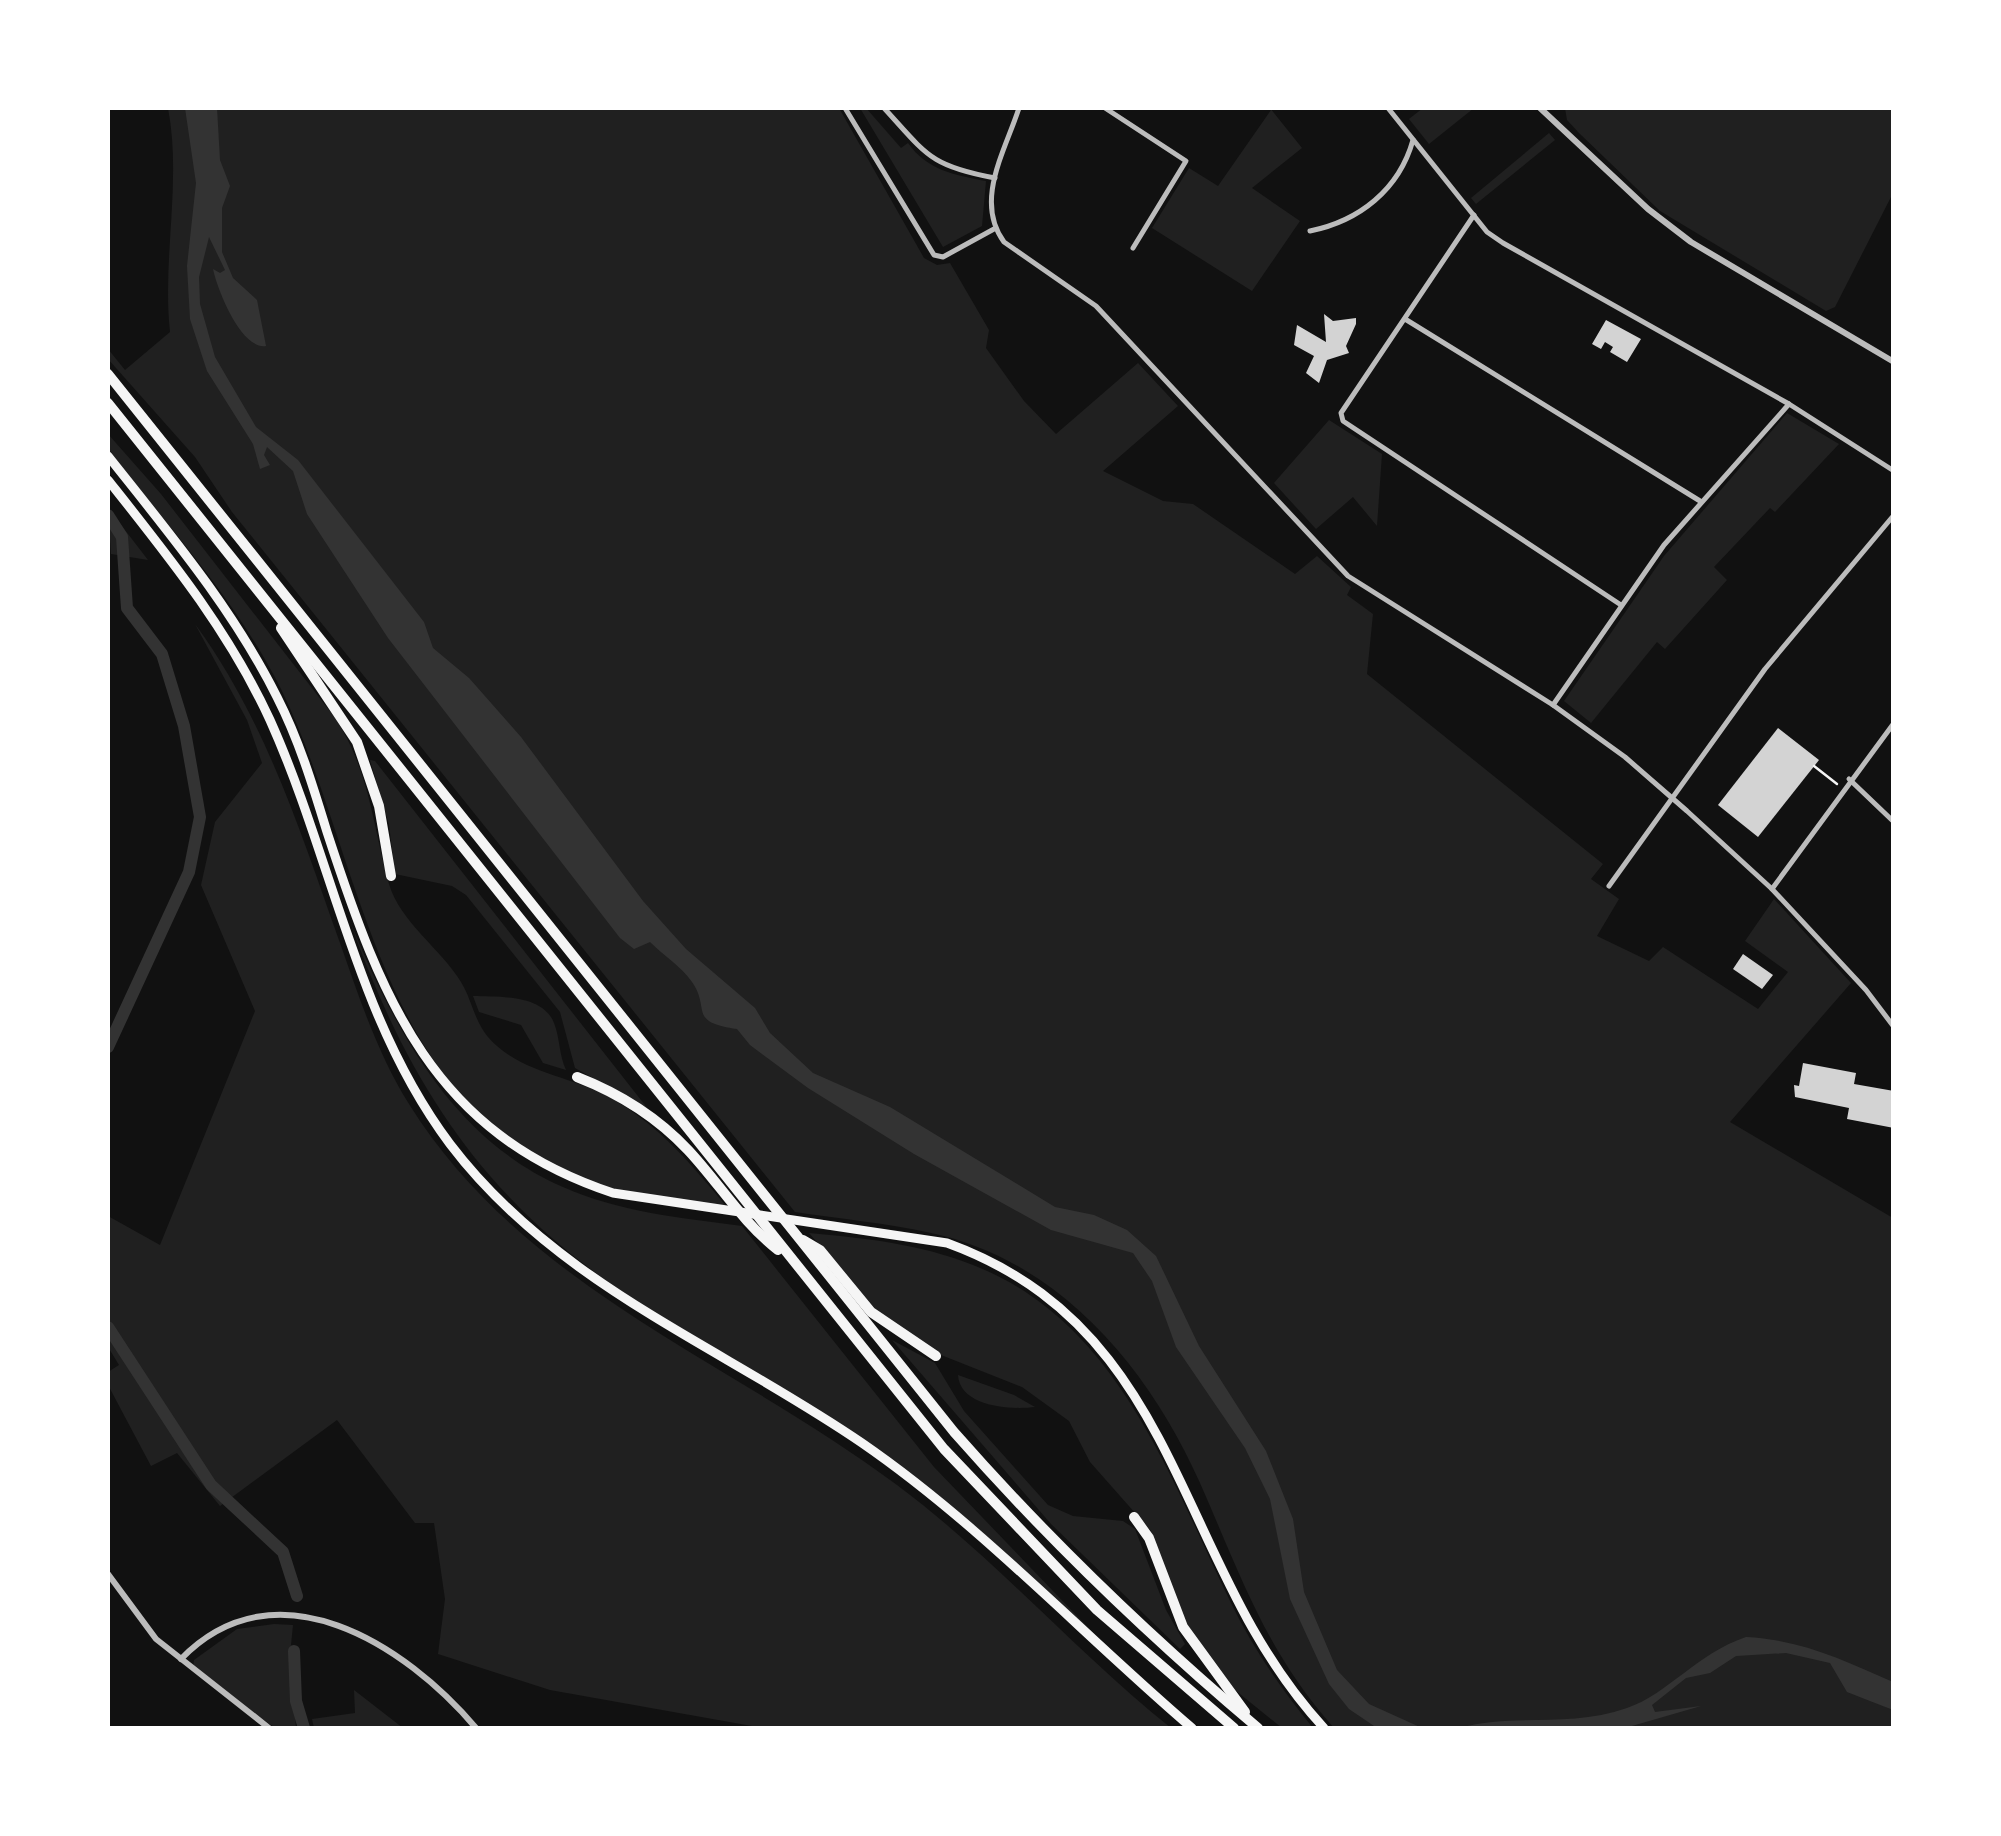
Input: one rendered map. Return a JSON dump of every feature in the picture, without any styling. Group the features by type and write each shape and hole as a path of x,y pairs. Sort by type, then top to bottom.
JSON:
{"highway":[{"path":"108,374 954,1432 1031,1520 1153,1638 1258,1728"},
{"path":"108,403 944,1449 1022,1534 1121,1632 1234,1728"},
{"path":"108,456 206,582 278,699 308,770 369,950 397,1010 435,1072 488,1128 564,1177 614,1194 947,1243 983,1256 1038,1287 1084,1327 1130,1385 1267,1655 1324,1728"},
{"path":"108,480 206,608 242,663 292,774 376,1012 427,1110 486,1188 527,1228 610,1290 863,1444 933,1497 1192,1728"},
{"path":"272,609 290,647 358,742 379,806 391,876"},
{"path":"577,1077 627,1102 670,1133 759,1235 794,1262"},
{"path":"794,1235 820,1250 871,1312 936,1356"},
{"path":"1134,1517 1149,1538 1183,1627 1258,1728"}],"street":[{"path":"846,108 934,255 944,256 994,229"},
{"path":"884,108 931,160 996,178"},
{"path":"1020,108 989,207 994,229 1004,242 1096,306 1348,576 1552,705 1672,798 1772,889 1866,990 1894,1026"},
{"path":"1104,108 1186,161 1133,248"},
{"path":"1388,108 1474,215 1502,243 1789,404 1894,471"},
{"path":"1540,108 1648,209 1691,242 1894,362"},
{"path":"1310,230 1344,221 1389,188 1414,140"},
{"path":"1474,215 1341,413 1343,421 1621,605"},
{"path":"1405,319 1700,501"},
{"path":"1552,705 1700,501 1789,404"},
{"path":"1609,886 1765,668 1894,515"},
{"path":"1772,889 1894,723"},
{"path":"1850,779 1894,822"},
{"path":"108,1574 112,1586 156,1639 269,1728"},
{"path":"180,1659 225,1625 249,1617 318,1617 354,1631 422,1674 476,1728"}],"path":[{"path":"1814,766 1838,784"}],"shaded area":[{"path":"168,108 839,108 924,258 937,265 950,263 989,330 986,348 1024,401 1056,434 1138,363 1178,406 1103,471 1163,501 1193,504 1295,574 1317,556 1351,587 1347,595 1373,614 1367,674 1603,864 1591,879 1619,899 1597,936 1649,961 1663,947 1758,1009 1788,972 1745,941 1774,899 1851,983 1730,1122 1893,1218 1893,1683 1864,1697 1893,1710 1893,1728 1334,1728 1272,1641 1179,1440 1126,1360 1059,1294 1020,1267 977,1247 931,1233 795,1212 232,512 195,457 108,359 108,349 125,370 170,332 173,164"},
{"path":"185,108 217,108 220,160 230,186 222,208 222,252 233,278 257,300 266,346 248,339 232,318 213,269 220,273 225,270 209,237 199,277 200,304 215,357 256,427 298,460 424,622 433,648 469,678 521,737 643,901 686,949 755,1008 770,1033 813,1073 890,1107 1055,1207 1094,1215 1127,1230 1156,1256 1199,1346 1266,1451 1293,1519 1304,1592 1337,1670 1369,1704 1422,1728 1377,1728 1349,1709 1329,1684 1290,1599 1270,1499 1245,1448 1176,1347 1152,1281 1133,1253 1051,1230 914,1154 808,1088 750,1045 737,1029 712,1023 703,1013 697,991 678,966 650,942 634,949 620,938 388,638 307,514 293,471 267,447 264,455 270,465 260,469 253,444 207,371 190,319 187,266 196,183"},
{"path":"860,108 866,108 901,148 908,143 933,165 986,181 982,226 943,247"},
{"path":"1270,108 1302,148 1252,188 1300,221 1252,291 1152,228 1189,168 1218,186 1271,110"},
{"path":"1423,108 1474,108 1429,144 1409,119"},
{"path":"1565,108 1893,108 1893,193 1835,307 1826,311 1660,211 1567,120"},
{"path":"1549,133 1555,140 1476,204 1471,198"},
{"path":"1787,413 1839,444 1775,512 1770,508 1714,567 1727,580 1665,649 1657,642 1591,723 1564,701 1664,556"},
{"path":"1329,420 1382,454 1377,526 1353,497 1316,529 1274,483"},
{"path":"108,434 161,494 336,719 364,780 394,898 461,982 488,1037 516,1059 600,1092 632,1111 675,1148 726,1206 632,1193 577,1178 510,1142 458,1092 417,1033 384,967 309,755 281,689 223,595 108,450"},
{"path":"108,508 148,560 111,554"},
{"path":"195,624 262,738 388,1066 409,1104 456,1168 510,1224 570,1272 634,1317 833,1440 933,1513 1171,1728 763,1728 550,1690 438,1654 445,1599 434,1523 415,1523 337,1420 220,1506 177,1453 151,1466 108,1385 108,1372 119,1365 108,1347 108,1216 160,1245 255,1011 201,885 215,822 262,763 247,720"},
{"path":"370,760 375,761 648,1109 575,1068 560,1012 466,895 452,886 395,874 389,825"},
{"path":"349,919 406,1038 457,1109 488,1140 523,1166 584,1196 651,1213 742,1226 934,1467 1103,1643 929,1487 867,1441 640,1303 586,1266 539,1226 460,1138 427,1089 372,980"},
{"path":"473,996 507,997 540,1007 554,1023 566,1070 543,1063 521,1025 479,1012"},
{"path":"809,1233 892,1243 973,1265 1023,1290 1065,1323 1101,1362 1132,1406 1248,1635 1313,1728 1282,1728 1235,1690 1182,1619 1151,1531 1090,1462 1069,1421 1022,1387 936,1353 877,1311"},
{"path":"892,1340 935,1363 964,1411 1048,1505 1073,1516 1123,1521 1135,1529 1166,1610 1185,1644 1180,1649 1051,1524"},
{"path":"958,1375 1014,1395 1035,1407 1001,1407 977,1400 961,1386"},
{"path":"293,1625 290,1655 296,1728 275,1728 193,1668 194,1660 237,1629"},
{"path":"1746,1637 1804,1647 1893,1682 1893,1710 1847,1692 1830,1663 1786,1653 1736,1656 1710,1673 1686,1678 1652,1705 1655,1712 1701,1706 1625,1728 1459,1728 1501,1721 1585,1717 1627,1708 1656,1693 1712,1653"},
{"path":"354,1690 403,1728 314,1728 312,1719 355,1713"}],"building":[{"path":"1324,314 1333,321 1356,318 1356,324 1346,346 1349,353 1327,360 1319,383 1306,373 1314,356 1294,345 1297,325 1326,342"},
{"path":"1606,320 1641,339 1627,362 1610,352 1613,347 1605,342 1601,349 1592,344"},
{"path":"1778,728 1819,760 1758,837 1718,805"},
{"path":"1743,954 1773,975 1762,989 1733,969"},
{"path":"1803,1063 1856,1073 1854,1084 1894,1091 1894,1128 1847,1119 1849,1108 1795,1097 1794,1085 1799,1086"}],"waterway":[{"path":"108,515 122,537 127,608 162,654 184,726 200,817 189,872 108,1047"},
{"path":"108,1327 211,1485 283,1552 297,1596"},
{"path":"294,1651 296,1701 304,1728"}]}
